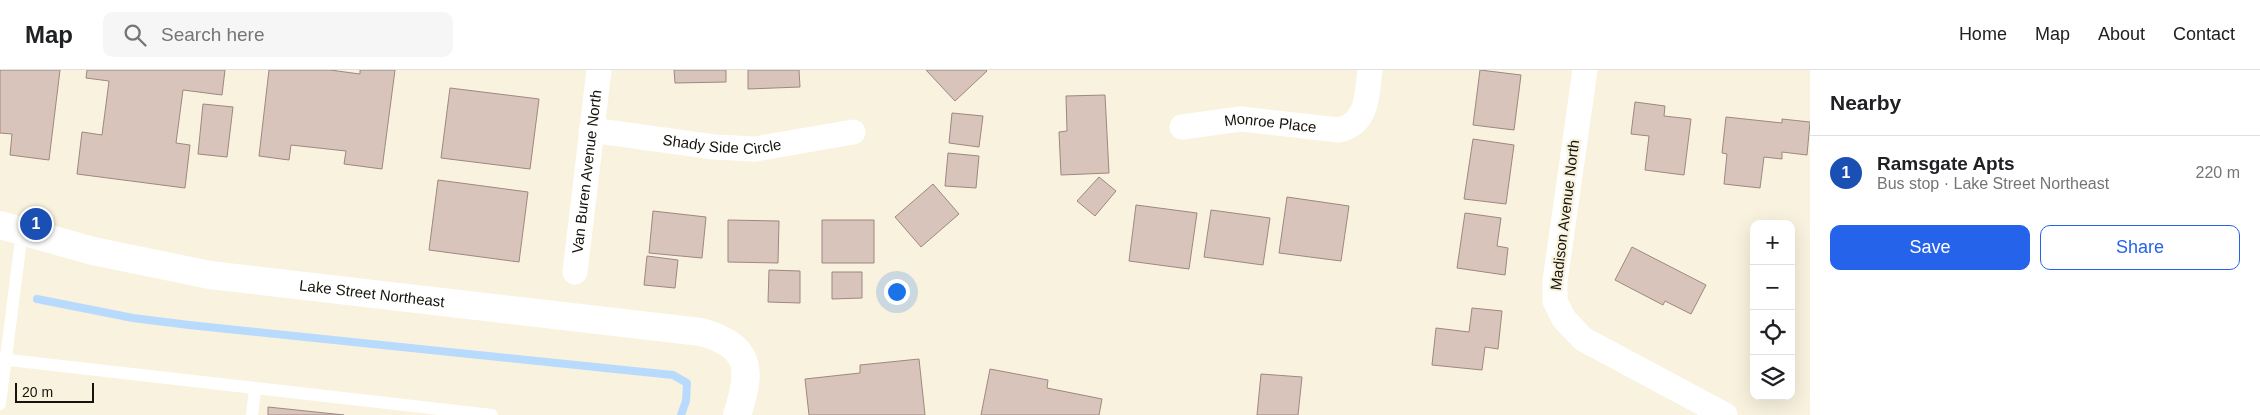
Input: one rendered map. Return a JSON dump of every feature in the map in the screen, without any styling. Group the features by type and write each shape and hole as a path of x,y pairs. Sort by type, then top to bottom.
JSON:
{"street":[{"name":"Van Buren Avenue North","path":"575,272 599,70"},
{"name":"Monroe Place","path":"1182,127 1241,119 1339,130 1349,128 1357,122 1366,105 1370,70"},
{"name":"Madison Avenue North","path":"1585,70 1555,281 1555,301 1564,319 1583,339 1725,415"},
{"name":"Shady Side Circle","path":"591,130 714,147 755,149 853,132"},
{"name":"Lake Street Northeast","path":"11,228 128,259 210,275 701,332 719,337 730,344 740,355 747,367 747,379 737,415"}],"lane":[{"path":"0,404 11,228"},
{"path":"3,359 255,390 492,415"},
{"path":"252,415 255,390"}],"building":[{"path":"0,70 60,70 49,160 10,155 12,134 0,133"},
{"path":"87,70 225,70 222,95 183,90 176,143 190,145 185,188 77,174 82,132 102,135 109,81 86,78"},
{"path":"269,70 330,70 360,74 360,70 395,70 382,169 344,164 346,151 291,145 289,160 259,156"},
{"path":"674,70 726,70 726,82 675,83"},
{"path":"748,70 799,70 800,87 748,89"},
{"path":"926,70 986,70 987,71 955,101"},
{"path":"1480,70 1521,75 1514,130 1473,125"},
{"path":"450,88 539,99 530,169 441,158"},
{"path":"1105,95 1109,173 1061,175 1059,132 1067,131 1066,96"},
{"path":"1635,102 1665,106 1664,116 1691,119 1684,175 1645,170 1649,136 1631,134"},
{"path":"203,104 233,107 227,157 198,154"},
{"path":"952,113 983,116 979,147 949,143"},
{"path":"1726,117 1782,123 1782,119 1810,122 1807,155 1782,152 1782,159 1764,157 1760,188 1724,184 1727,154 1722,153"},
{"path":"1473,139 1514,145 1506,204 1464,199"},
{"path":"948,153 979,156 976,188 945,186"},
{"path":"1099,177 1116,191 1095,216 1077,201"},
{"path":"438,180 528,192 519,262 429,250"},
{"path":"933,184 959,214 921,247 895,217"},
{"path":"1287,197 1349,206 1341,261 1279,253"},
{"path":"1136,205 1197,213 1189,269 1129,261"},
{"path":"1211,210 1270,218 1263,265 1204,257"},
{"path":"653,211 706,217 702,258 649,253"},
{"path":"1465,213 1501,218 1497,246 1508,248 1505,275 1457,268"},
{"path":"728,220 779,221 778,263 728,262"},
{"path":"822,220 874,220 874,263 822,263"},
{"path":"1632,247 1706,285 1691,314 1665,301 1663,305 1615,280"},
{"path":"647,256 678,260 675,288 644,285"},
{"path":"769,270 800,271 800,303 768,302"},
{"path":"832,272 862,272 862,298 832,299"},
{"path":"1472,308 1502,311 1498,349 1485,347 1482,370 1432,365 1436,328 1469,332"},
{"path":"919,359 925,415 809,415 805,379 860,373 860,365"},
{"path":"990,369 1048,380 1047,388 1102,399 1099,415 981,415"},
{"path":"1261,374 1302,377 1298,415 1257,415"},
{"path":"268,407 344,415 268,415"}],"waterway":[{"path":"37,299 133,318 189,325 673,375 687,383 686,401 681,415"}],"place":[{"name":"Ramsgate Apts","path":"36,224"}]}
